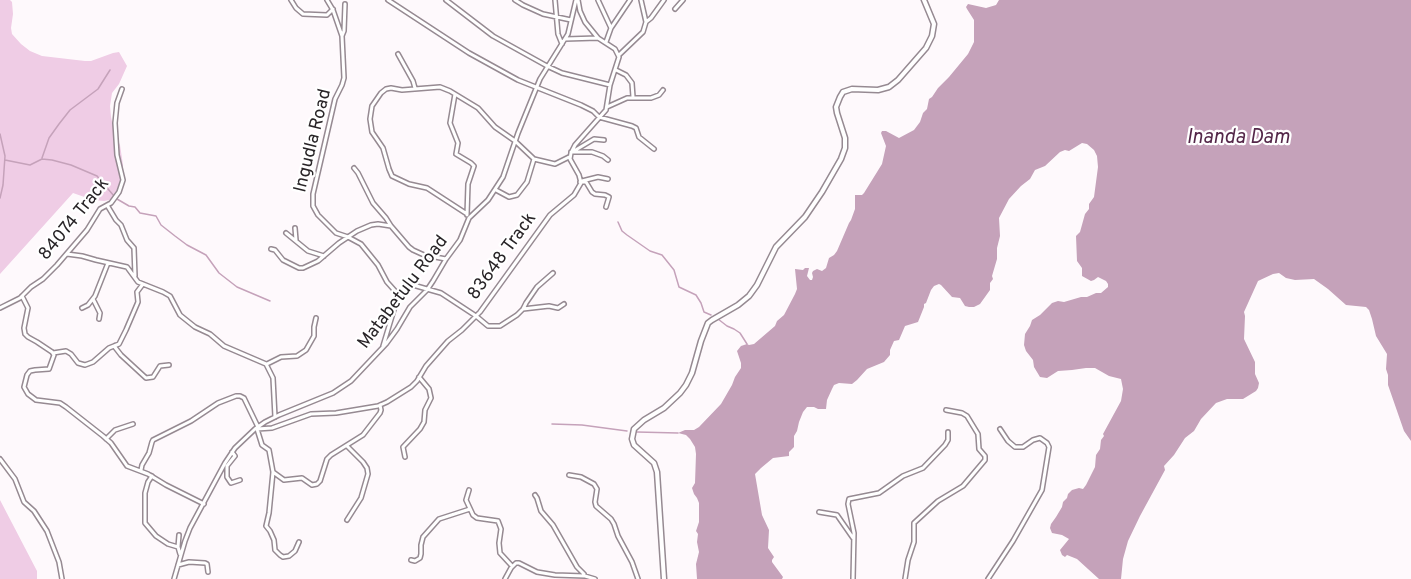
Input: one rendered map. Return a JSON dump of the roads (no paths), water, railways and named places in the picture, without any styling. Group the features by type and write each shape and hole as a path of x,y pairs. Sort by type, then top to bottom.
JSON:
{"street":[{"path":"291,0 303,14 327,15 333,9"},
{"name":"Ingudla Road","path":"327,0 333,9 342,36 344,81 335,99 312,201 314,209 322,220 336,233 362,244 378,265 387,282 399,293"},
{"path":"388,0 469,53 518,80 581,105 599,117 636,128 639,137 654,149"},
{"path":"446,0 493,36 547,66 610,85"},
{"path":"515,0 543,14 571,20"},
{"path":"555,0 558,34 562,44"},
{"path":"577,0 582,18 598,38 615,49 619,56 610,85 606,110 575,145 571,153 580,182"},
{"name":"Matabetulu Road","path":"174,579 190,528 232,452 241,441 275,417 342,388 351,381 382,349 410,307 427,290 460,240 468,216 485,203 496,190 507,169 515,141 536,88 568,34 577,0"},
{"path":"597,0 611,28"},
{"path":"606,42 611,28 630,0"},
{"path":"641,0 646,22"},
{"path":"619,56 640,36 646,22 664,0"},
{"path":"675,9 683,0"},
{"path":"664,579 657,472 654,463 634,445 632,439 634,429 639,423 664,408 680,393 692,373 708,324 749,296 776,247 806,217 822,192 845,148 836,106 843,92 852,88 878,90 889,87 926,48 932,36 933,24 924,0"},
{"path":"342,36 345,4"},
{"path":"565,39 598,38"},
{"path":"398,54 415,88"},
{"path":"616,70 626,75 632,83 633,97"},
{"path":"468,216 427,188 393,177 385,152 372,132 370,111 381,93 392,88 402,90 436,88 437,86 478,108 495,127 515,141 534,159 555,164 594,139 604,140"},
{"name":"84074 Track","path":"0,308 22,296 44,279 87,230 100,209 114,199 122,186 115,123 117,103 122,89"},
{"path":"607,107 623,99 651,98 663,90"},
{"path":"455,94 450,123 458,143 456,154 474,166 468,181 468,216"},
{"path":"571,153 592,152 608,160"},
{"path":"496,190 509,197 517,195 527,182 534,159"},
{"path":"354,168 373,203 409,247 424,255 446,259"},
{"path":"580,182 598,177 608,179"},
{"path":"580,182 586,182 595,194 609,197 606,207"},
{"name":"83648 Track","path":"257,429 277,427 312,414 336,413 380,405 411,387 448,341 476,316 550,215 574,195 580,182"},
{"path":"107,205 121,225 128,242 134,248 135,278"},
{"path":"271,249 275,250 283,260 299,268 306,267 318,261 348,237 371,225 391,226"},
{"path":"295,228 296,240"},
{"path":"286,233 308,251 324,256"},
{"path":"67,254 127,267 138,282 167,294 180,315 195,327 210,334 224,346 267,364 273,378 275,417"},
{"path":"82,308 93,299 108,263"},
{"path":"524,309 537,287 553,273"},
{"path":"22,296 28,308 25,334 53,353 63,351 69,353 76,362 83,365 93,362 120,342 138,301 137,292 143,284"},
{"path":"382,349 399,293 408,286 413,285 446,295 486,324 496,327 509,321 524,309 549,306 558,308 564,304"},
{"path":"93,299 99,312 99,319"},
{"path":"267,364 278,358 297,356 306,350 314,336 316,318"},
{"path":"114,346 146,378 153,377 162,365 169,365"},
{"path":"53,353 49,369 30,371 27,375 24,385 27,392 36,400 60,403 66,407 106,439 125,464 131,468 141,470 204,504"},
{"path":"405,457 403,447 424,422 425,410 431,398 429,389 419,377"},
{"path":"141,470 153,440 218,404 240,396 257,429 262,445 269,450 273,471 266,526 274,540 275,550 280,555 289,556 299,542"},
{"path":"273,471 284,480 302,477 309,484 316,485 320,481 327,459 369,429 381,412 380,405"},
{"path":"904,579 914,542 915,522 938,501 963,486 985,460 985,456 979,449 978,434 966,416 946,410"},
{"path":"106,439 115,430 133,424"},
{"path":"988,579 1042,490 1049,447 1040,438 1023,447 1015,447 1000,429"},
{"path":"853,579 854,533 849,500 879,493 903,476 923,468 945,445 948,432"},
{"path":"347,446 359,456 368,474 363,493 347,520"},
{"path":"232,452 235,456 227,466 227,477 231,483 240,480"},
{"path":"0,459 15,479 24,502 34,510 47,531 59,562 62,579"},
{"path":"569,475 581,477 594,484 597,489 596,506 615,524 618,536 638,579"},
{"path":"152,476 145,493 146,524 156,536 178,547"},
{"path":"469,490 466,500 473,515 477,518 498,521 501,529 500,553 512,566"},
{"path":"534,495 541,511 553,525 577,567 585,576"},
{"path":"411,560 417,561 420,558 423,537 439,519 470,509"},
{"path":"819,512 837,515 854,539"},
{"path":"179,535 178,547 181,555"},
{"path":"178,565 189,562 205,563 208,572"},
{"path":"505,579 512,566 519,562 537,572 595,579"}],"water":[{"name":"Inanda Dam","path":"999,0 1411,0 1411,441 1404,431 1388,385 1387,354 1376,336 1369,310 1366,307 1346,305 1314,279 1295,280 1279,273 1273,274 1258,281 1244,312 1244,339 1255,362 1258,388 1243,399 1227,399 1216,403 1164,466 1165,470 1128,541 1121,579 1099,579 1077,559 1062,555 1060,550 1069,539 1052,533 1051,524 1068,494 1072,490 1083,489 1086,485 1095,467 1096,455 1100,449 1103,434 1121,401 1123,389 1121,379 1109,376 1095,368 1058,371 1047,378 1040,377 1024,345 1025,334 1032,320 1052,303 1101,293 1108,287 1106,281 1098,277 1091,281 1082,276 1082,268 1077,261 1076,236 1080,232 1089,204 1094,197 1098,167 1094,150 1082,143 1069,151 1060,152 1045,166 1035,170 1030,179 1009,199 999,218 1000,236 990,290 980,304 974,307 965,306 960,298 952,297 941,285 934,286 924,304 918,322 905,326 899,340 894,341 890,355 884,362 867,369 852,384 834,385 827,400 826,409 807,407 799,422 794,436 794,447 789,452 789,456 773,458 755,474 762,515 769,530 768,548 774,557 772,562 783,577 782,579 697,579 696,564 699,552 696,531 699,522 699,503 692,488 695,483 696,454 690,439 678,433 699,427 721,404 741,368 737,351 741,346 754,344 784,315 797,289 795,269 809,268 807,276 812,280 813,271 817,269 822,271 826,268 829,258 837,251 851,220 855,209 855,195 864,193 882,164 886,146 882,131 899,138 914,130 927,109 929,99 968,54 974,42 974,20 966,7 968,4 986,8 996,5"}],"waterway":[{"path":"42,158 49,138 59,124 70,110 98,89 110,70"},
{"path":"0,134 5,156 0,198"},
{"path":"5,160 30,165 42,159 71,165 97,176 114,196"},
{"path":"117,199 135,207 140,213 156,216 161,225 175,236 206,255 219,273 237,287 270,301"},
{"path":"618,222 622,231 627,235 650,251 662,255 674,270 679,287 696,295 704,312 711,315"},
{"path":"718,319 740,333 747,344"},
{"path":"552,424 627,431"},
{"path":"637,432 678,433"}]}
